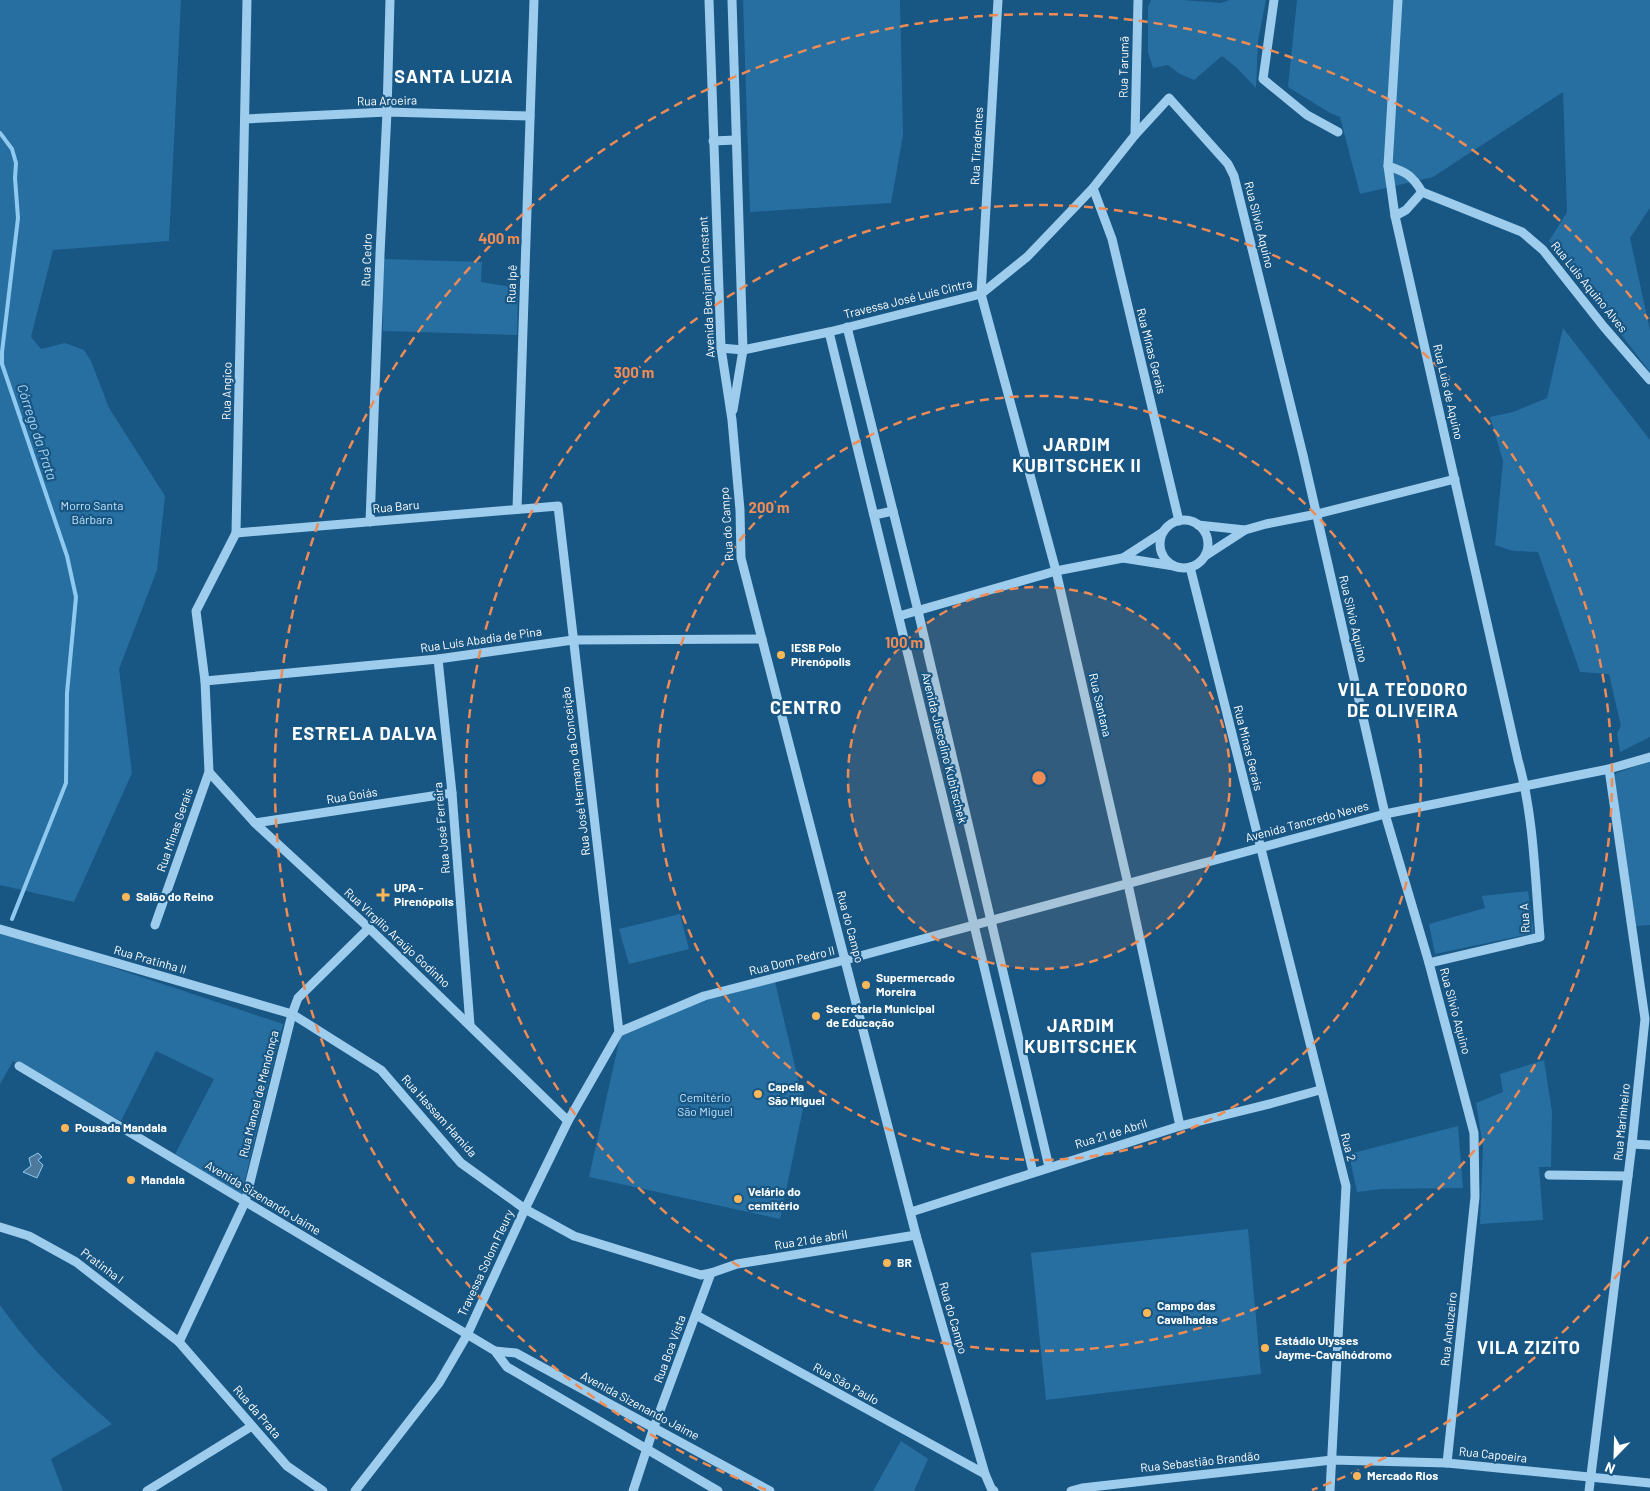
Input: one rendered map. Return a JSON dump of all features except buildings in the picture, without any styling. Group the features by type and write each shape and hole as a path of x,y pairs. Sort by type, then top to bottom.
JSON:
{"street":[{"name":"Rua Angico","path":"209,772 205,680 196,611 236,533 247,0"},
{"name":"Rua Cedro","path":"370,522 390,0"},
{"name":"Rua Ipê","path":"518,509 534,0"},
{"name":"Avenida Benjamin Constant","path":"709,0 721,348 732,420"},
{"path":"732,0 743,350 732,420"},
{"name":"Rua Tiradentes","path":"981,294 998,0"},
{"name":"Rua Tarumã","path":"1135,135 1138,0"},
{"path":"1274,0 1263,79 1307,115 1338,132"},
{"name":"Rua Luís de Aquino","path":"1398,0 1388,166 1395,216 1525,785"},
{"name":"Travessa José Luís Cintra","path":"721,348 743,350 830,332 981,294 1027,257 1093,188 1135,135 1169,98 1228,164"},
{"name":"Rua Aroeira","path":"245,119 387,112 530,116"},
{"path":"713,141 736,140"},
{"name":"Rua Silvio Aquino","path":"1228,164 1234,176 1317,514 1385,814 1429,963 1474,1133 1475,1197"},
{"path":"1388,166 1406,172 1422,192 1406,210 1395,216"},
{"name":"Rua Minas Gerais","path":"1093,188 1112,239 1179,521"},
{"name":"Rua Luis Aquino Alves","path":"1422,192 1522,232 1543,250 1604,327 1650,380"},
{"name":"Rua Santana","path":"981,294 1056,571 1128,884 1180,1126"},
{"name":"Avenida Juscelino Kubitschek","path":"847,327 918,611 1049,1167"},
{"name":"Avenida Juscelino Kubitschek","path":"830,332 1033,1172"},
{"name":"Rua do Campo","path":"732,420 740,510 741,558 916,1235 991,1490"},
{"path":"899,616 1056,571 1122,558 1190,568 1245,530 1455,479"},
{"name":"Rua Baru","path":"236,533 558,506"},
{"name":"Rua José Hermano da Conceição","path":"558,506 619,1032"},
{"path":"874,516 893,511"},
{"path":"1122,558 1163,532 1170,524 1179,521 1189,521 1203,529 1208,540 1205,556"},
{"path":"1198,525 1245,530"},
{"path":"1163,532 1161,551 1168,562 1174,566"},
{"name":"Rua Minas Gerais","path":"1190,568 1260,848"},
{"name":"Rua Luís Abadia de Pina","path":"205,680 438,659 574,640 762,638"},
{"name":"Rua José Ferreira","path":"438,659 452,793 470,1025"},
{"name":"Avenida Tancredo Neves","path":"974,925 1385,814 1609,769 1650,757"},
{"name":"Rua Marinheiro","path":"1589,1491 1632,1144 1644,1019 1609,769"},
{"name":"Rua Minas Gerais","path":"155,925 209,772"},
{"name":"Rua Virgílio Araújo Godinho","path":"209,772 255,823 369,928 568,1121"},
{"name":"Rua A","path":"1429,963 1540,938 1525,785"},
{"name":"Rua Goiás","path":"255,823 452,793"},
{"name":"Rua 2","path":"1260,848 1320,1090 1346,1186 1330,1491"},
{"name":"Rua Dom Pedro II","path":"619,1032 704,996 974,925"},
{"name":"Rua Manoel de Mendonça","path":"179,1342 245,1202 292,1014 298,998 369,928"},
{"name":"Rua Pratinha II","path":"0,929 292,1014"},
{"name":"Rua Hassam Hamida","path":"292,1014 382,1070 461,1163 525,1210 574,1236 701,1275 711,1273"},
{"name":"Travessa Solom Fleury","path":"355,1491 440,1383 467,1335 568,1121 619,1032"},
{"name":"Avenida Sizenando Jaime","path":"19,1066 495,1351 507,1367 718,1491"},
{"name":"Rua 21 de Abril","path":"911,1212 1180,1126 1320,1090"},
{"path":"1632,1144 1650,1145"},
{"path":"1549,1175 1628,1176"},
{"name":"Rua Anduzeiro","path":"1447,1463 1475,1197"},
{"name":"Pratinha I","path":"0,1227 29,1236 76,1262 179,1342"},
{"name":"Rua 21 de abril","path":"711,1273 737,1264 916,1235"},
{"name":"Rua Boa Vista","path":"633,1491 654,1427 711,1273"},
{"name":"Rua São Paulo","path":"696,1315 985,1474"},
{"name":"Rua da Prata","path":"179,1342 287,1466 323,1491"},
{"name":"Avenida Sizenando Jaime","path":"495,1351 516,1353 770,1491"},
{"path":"147,1491 252,1426"},
{"name":"Rua Capoeira","path":"1332,1460 1447,1463 1650,1483"},
{"name":"Rua Sebastião Brandão","path":"1071,1491 1082,1488 1332,1460"}],"green space":[{"name":"Morro Santa Bárbara","path":"0,0 181,0 169,241 53,250 31,337 41,349 65,343 84,350 91,361 109,408 165,496 157,570 119,669 132,773 74,902 0,885"},
{"path":"743,0 900,0 903,135 891,203 750,212"},
{"path":"1151,0 1221,3 1229,0 1266,0 1258,41 1256,88 1237,68 1222,56 1194,80 1180,74 1168,65 1153,68 1148,52 1148,7"},
{"path":"1297,0 1650,0 1650,208 1630,238 1650,330 1650,372 1549,241 1567,212 1563,92 1433,177 1360,194 1340,117 1330,113 1288,87"},
{"path":"383,259 482,262 481,282 518,288 517,335 383,331"},
{"path":"1563,328 1650,440 1650,737 1620,752 1617,733 1621,726 1609,674 1580,672 1538,552 1513,551 1495,545 1503,461 1490,417 1513,412 1547,398"},
{"path":"1650,761 1650,925 1636,926 1614,774"},
{"path":"1528,891 1534,933 1435,954 1429,924 1485,908 1482,896"},
{"path":"680,914 689,949 629,964 619,929"},
{"path":"0,932 283,1024 241,1196 175,1154 214,1079 156,1051 121,1121 13,1061 0,1084"},
{"name":"Cemitério São Miguel","path":"775,982 804,1104 780,1219 589,1177 620,1037 705,999"},
{"path":"1544,1060 1552,1112 1551,1167 1539,1167 1543,1220 1480,1224 1483,1147 1476,1103 1503,1092 1500,1074"},
{"path":"1458,1126 1463,1188 1382,1189 1357,1192 1349,1154"},
{"name":"Campo das Cavalhadas","path":"1248,1229 1261,1374 1046,1400 1031,1253"},
{"path":"0,1305 25,1338 52,1368 112,1424 51,1459 63,1491 0,1491"},
{"path":"901,1441 928,1459 914,1491 873,1491"}],"shaded area":[{"path":"38,1153 42,1157 38,1160 43,1165 37,1178 23,1172 31,1166 29,1158"}],"waterway":[{"name":"Córrego da Prata","path":"0,133 12,149 16,163 15,178 18,218 2,364 67,556 76,597 67,693 66,783 12,919"}],"place":[{"name":"IESB Polo Pirenópolis","path":"781,655"},
{"name":"UPA - Pirenópolis","path":"383,895"},
{"name":"Salão do Reino","path":"126,897"},
{"name":"Supermercado Moreira","path":"866,985"},
{"name":"Secretaria Municipal de Educação","path":"816,1016"},
{"name":"Capela São Miguel","path":"758,1094"},
{"name":"Pousada Mandala","path":"65,1128"},
{"name":"Mandala","path":"131,1180"},
{"name":"Velário do cemitério","path":"738,1199"},
{"name":"BR","path":"887,1263"},
{"name":"Campo das Cavalhadas","path":"1147,1313"},
{"name":"Estádio Ulysses Jayme-Cavalhódromo","path":"1265,1348"},
{"name":"Mercado Rios","path":"1357,1476"}],"district":[{"name":"SANTA LUZIA","path":"454,77"},
{"name":"JARDIM KUBITSCHEK II","path":"1077,455"},
{"name":"VILA TEODORO DE OLIVEIRA","path":"1403,700"},
{"name":"CENTRO","path":"806,708"},
{"name":"ESTRELA DALVA","path":"365,734"},
{"name":"JARDIM KUBITSCHEK","path":"1081,1036"},
{"name":"VILA ZIZITO","path":"1529,1348"}]}
